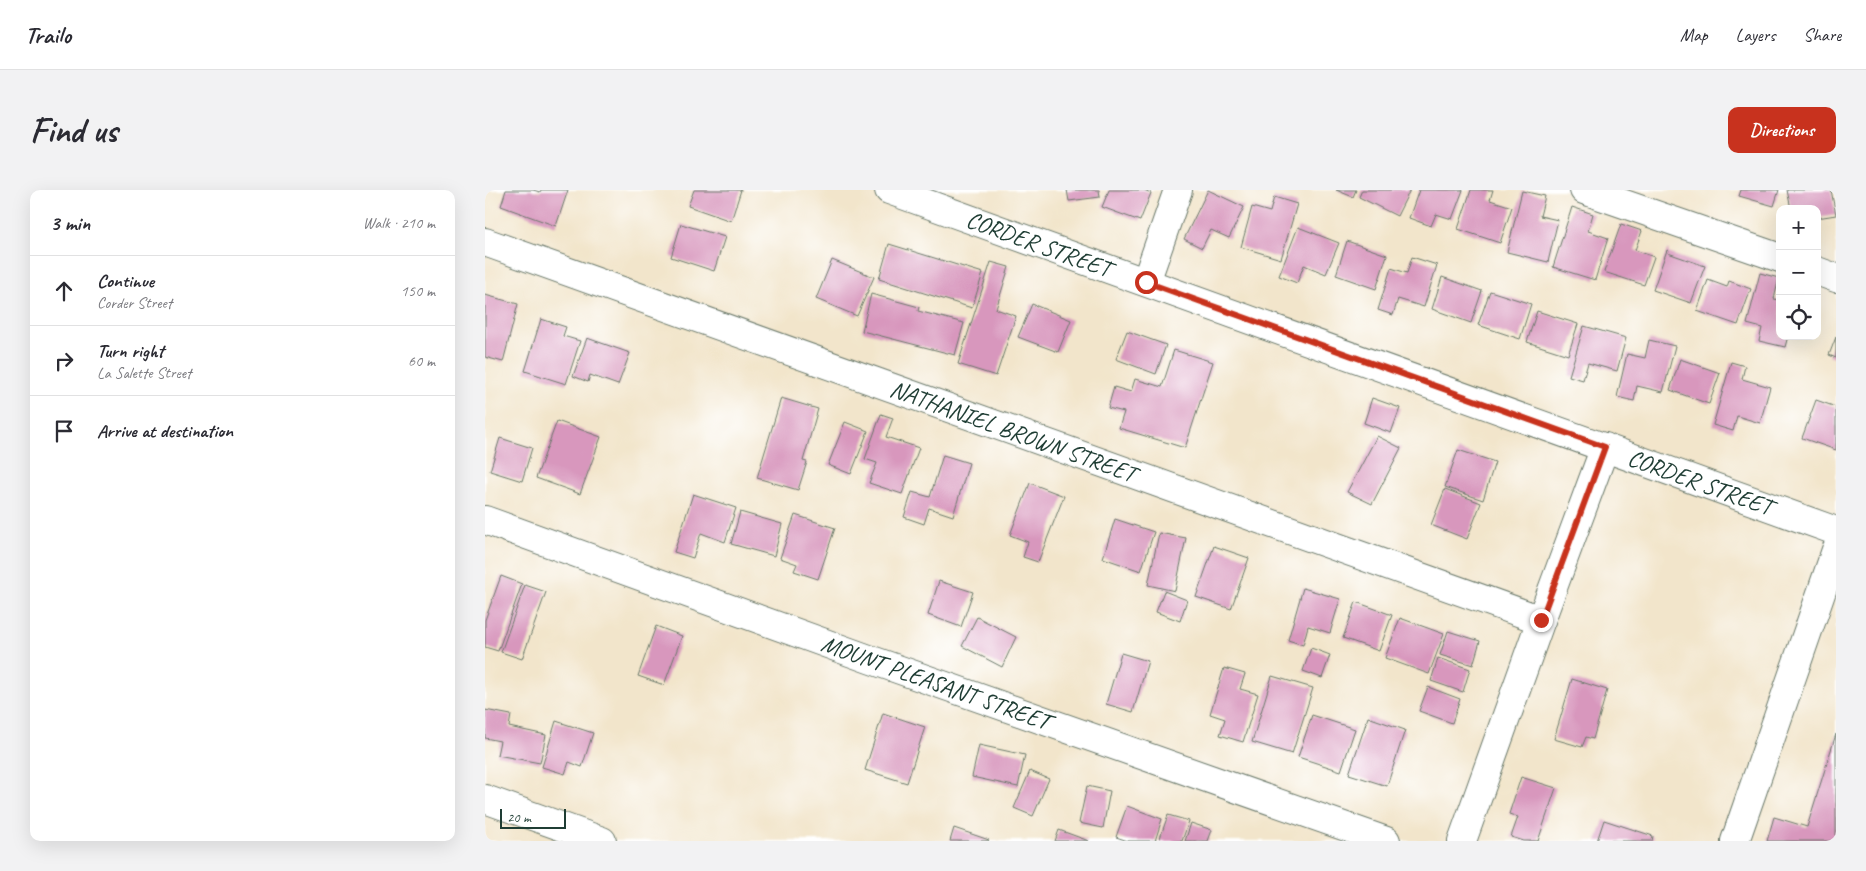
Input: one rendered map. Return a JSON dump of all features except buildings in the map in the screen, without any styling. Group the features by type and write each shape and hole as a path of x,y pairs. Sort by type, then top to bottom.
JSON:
{"street":[{"name":"CORDER STREET","path":"889,190 1836,532"},
{"path":"1146,282 1178,190"},
{"path":"1584,190 1776,257"},
{"name":"NATHANIEL BROWN STREET","path":"485,242 1541,620"},
{"path":"1821,272 1836,278"},
{"path":"1463,841 1541,620 1605,447"},
{"name":"MOUNT PLEASANT STREET","path":"485,520 879,662 1386,841"},
{"path":"1735,841 1829,599 1836,550"},
{"path":"485,799 602,841"}],"route":[{"path":"1146,282 1605,447 1541,620"}]}
